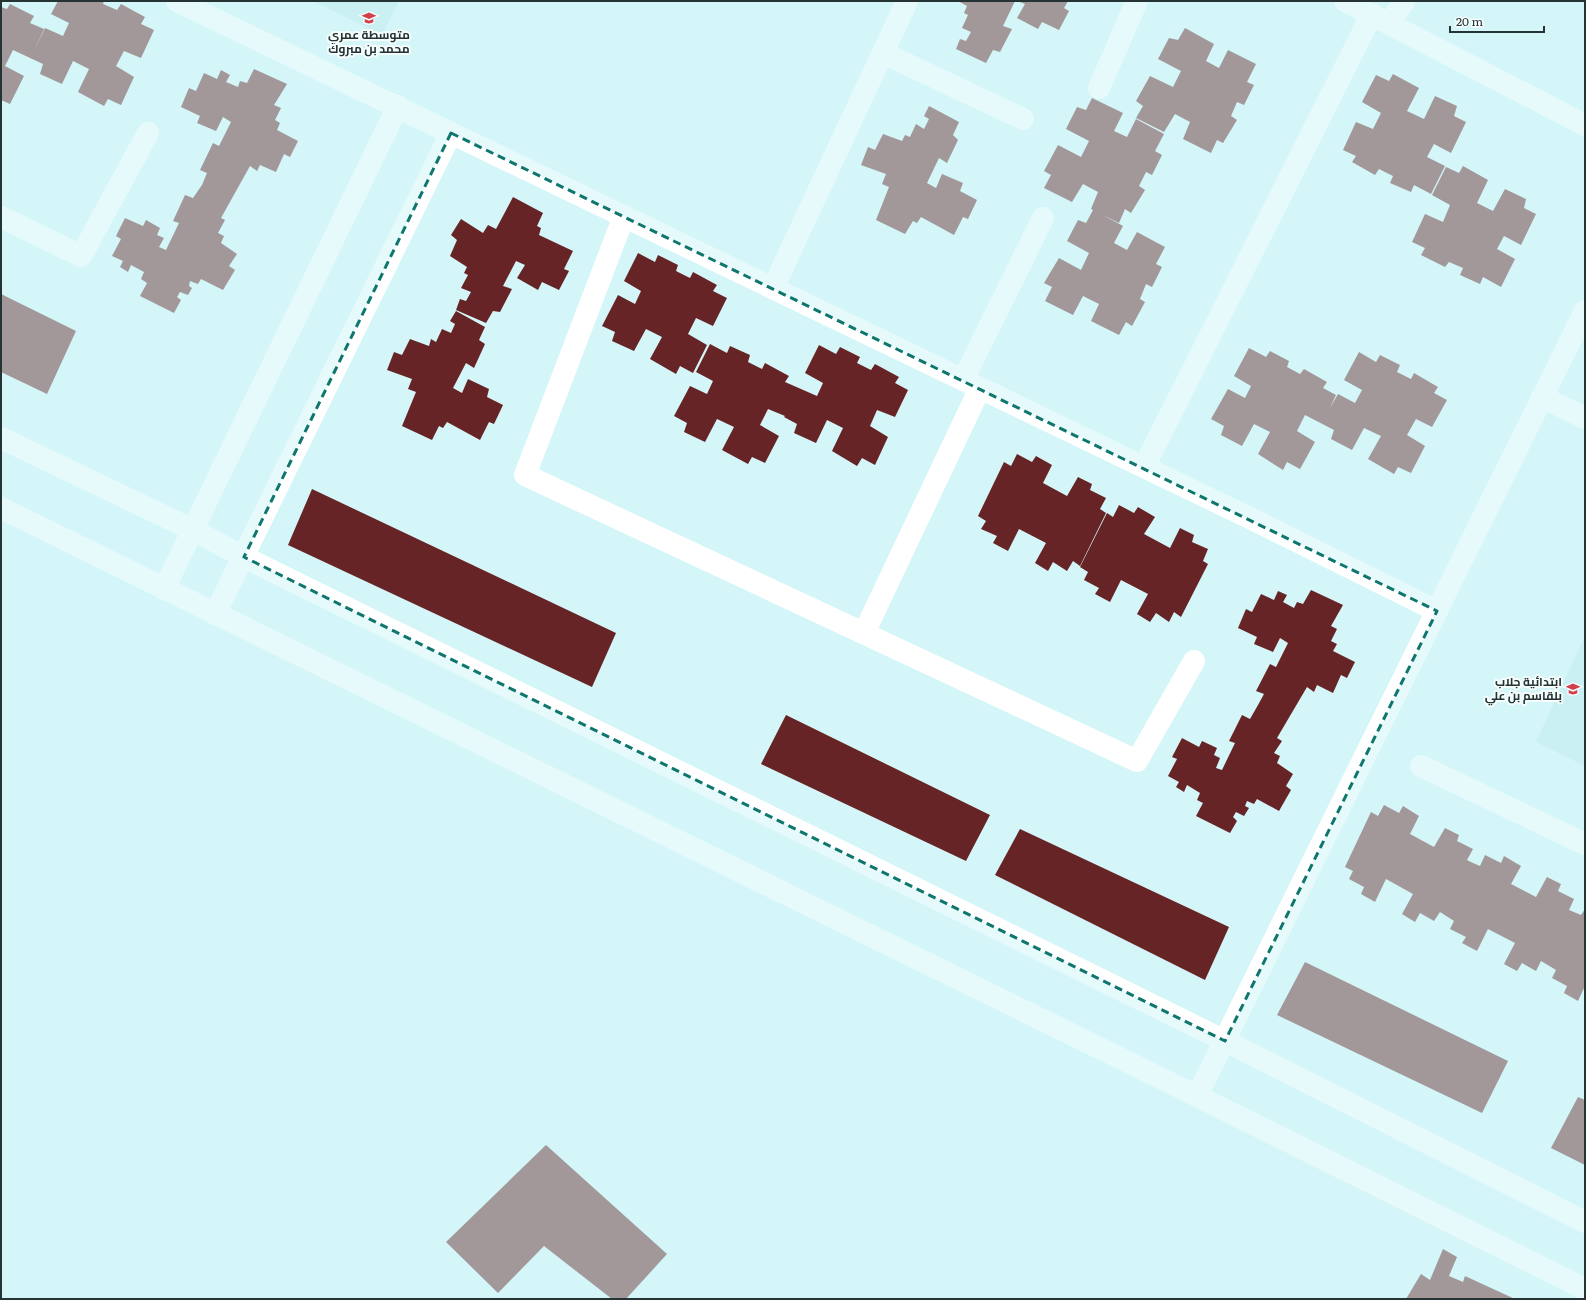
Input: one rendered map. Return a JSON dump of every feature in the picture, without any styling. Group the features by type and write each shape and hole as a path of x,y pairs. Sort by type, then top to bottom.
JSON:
{"street":[{"path":"177,1 398,106 1144,467 1437,611"},
{"path":"773,288 907,1"},
{"path":"1099,88 1137,1"},
{"path":"1345,1 1585,125"},
{"path":"1144,467 1381,19 1404,1"},
{"path":"883,53 1023,119"},
{"path":"164,589 398,106"},
{"path":"215,614 451,132"},
{"path":"1,216 81,256 148,133"},
{"path":"624,216 525,475 1137,761 1194,661"},
{"path":"864,634 1043,218"},
{"path":"1197,1096 1585,311"},
{"path":"1542,397 1585,418"},
{"path":"1,438 193,530 1225,1041 1585,1222"},
{"path":"1,508 1197,1096 1585,1289"},
{"path":"1421,766 1585,844"}],"highlighted area":[{"path":"451,133 1437,611 1225,1041 244,557"}],"shaded area":[{"name":"متوسطة عمري محمد بن مبروك","path":"313,1 399,1 382,35"},
{"name":"ابتدائية جلاب بلقاسم بن علي","path":"1585,636 1585,766 1536,742"}],"building":[{"path":"58,1 104,1 103,4 117,10 121,4 145,17 141,24 154,30 141,58 124,51 116,66 134,77 121,105 108,99 104,106 78,92 89,69 73,61 62,84 40,74 43,64 13,50 5,66 24,76 10,104 1,100 1,7 7,9 10,4 34,16 30,23 44,29 34,51 45,28 63,36 69,23 51,14"},
{"path":"958,1 1015,1 1003,26 1012,29 1000,52 993,50 986,63 956,49 960,39 966,41 971,32 962,28 968,15 964,13 967,6"},
{"path":"1017,1 1068,1 1064,8 1069,11 1059,30 1042,22 1038,29 1017,18 1025,4"},
{"path":"1185,28 1214,44 1206,61 1219,68 1228,50 1256,64 1247,82 1254,85 1244,105 1237,102 1231,116 1237,120 1223,143 1217,140 1211,153 1183,139 1190,122 1175,114 1164,132 1136,118 1143,106 1136,101 1150,76 1173,87 1181,71 1158,59 1169,38 1178,40"},
{"path":"254,69 287,84 274,105 281,108 275,120 280,123 277,130 298,141 290,157 284,154 276,172 260,165 257,171 250,166 221,218 225,220 218,233 224,236 221,243 237,254 229,266 235,270 223,290 201,279 198,284 190,281 189,286 192,288 188,295 180,292 177,297 181,300 174,313 140,296 147,283 141,279 144,272 131,265 128,272 120,267 123,261 112,256 121,239 116,236 125,218 143,226 146,220 160,228 157,235 164,238 159,247 166,250 179,223 173,221 185,195 193,198 202,185 207,173 200,170 213,143 219,146 231,122 223,117 216,131 197,123 200,116 181,107 189,88 196,91 204,73 217,79 221,70 230,75 226,82 238,87 240,81 247,83"},
{"path":"1393,74 1419,88 1407,111 1424,119 1435,96 1457,106 1454,116 1466,122 1451,153 1434,144 1427,157 1445,166 1431,194 1414,185 1411,192 1390,183 1393,176 1379,169 1375,175 1352,162 1356,156 1343,150 1356,122 1373,129 1381,113 1362,102 1376,75 1389,81"},
{"path":"1092,98 1123,113 1114,131 1127,137 1136,119 1164,134 1155,151 1162,155 1152,175 1146,172 1139,186 1145,190 1131,213 1125,209 1119,223 1101,214 1123,226 1114,243 1127,250 1137,232 1165,247 1156,264 1162,267 1152,287 1146,284 1140,299 1145,302 1132,326 1126,322 1119,335 1091,321 1099,304 1083,296 1073,315 1045,301 1052,287 1044,283 1059,258 1081,270 1089,253 1067,241 1078,220 1086,223 1093,210 1091,209 1098,192 1083,184 1072,202 1044,188 1051,175 1044,171 1058,145 1081,157 1089,141 1066,129 1077,107 1086,110"},
{"path":"929,106 959,122 953,135 958,140 947,163 939,158 927,183 936,188 942,174 963,183 960,191 977,200 968,219 963,217 954,235 921,217 917,223 913,221 905,234 876,220 889,187 882,184 886,174 861,165 868,147 875,150 883,134 902,141 905,135 910,137 916,124 924,129 929,119 924,116"},
{"path":"1463,166 1488,180 1477,203 1493,211 1505,189 1526,199 1524,208 1536,214 1521,245 1504,236 1497,249 1515,259 1501,287 1483,277 1480,284 1460,275 1463,268 1449,262 1445,267 1421,255 1425,248 1412,242 1425,214 1443,222 1450,205 1432,195 1446,167 1459,173"},
{"path":"513,197 543,213 537,226 541,228 539,235 573,251 564,269 569,271 559,290 542,282 538,290 517,278 525,265 516,261 503,286 512,289 500,312 493,311 486,323 456,310 460,299 466,301 471,292 461,288 468,275 464,273 467,267 450,256 457,240 451,235 461,219 483,233 488,225 496,229"},
{"path":"638,253 655,262 658,255 678,265 676,271 690,278 693,272 717,285 713,291 727,298 713,326 696,318 688,334 707,345 693,373 680,366 676,374 650,359 662,337 646,329 634,351 612,341 615,332 602,326 618,295 635,304 641,291 624,281"},
{"path":"1,294 76,331 47,394 1,372"},
{"path":"456,311 485,327 479,340 485,344 474,368 466,363 453,388 462,393 468,379 489,389 487,397 503,405 494,424 489,422 480,440 447,422 443,428 439,426 432,440 402,426 416,392 408,389 412,379 387,370 394,352 402,355 410,339 429,346 431,339 436,342 442,329 451,333 455,324 450,321"},
{"path":"710,344 727,353 730,346 750,355 748,362 762,369 765,363 789,376 785,382 817,396 823,383 805,373 819,345 836,354 840,347 860,357 857,363 871,370 875,364 899,377 895,383 908,390 895,417 877,410 870,426 888,437 875,465 862,458 857,466 832,451 843,428 827,420 816,443 794,433 797,424 784,417 785,416 768,409 760,425 779,436 765,463 752,457 748,464 722,450 734,427 717,419 705,442 684,432 687,423 674,416 690,386 707,394 713,381 696,372"},
{"path":"1249,348 1266,357 1270,351 1289,361 1287,367 1300,374 1304,369 1327,382 1323,388 1336,395 1330,408 1338,394 1355,403 1362,390 1344,380 1359,352 1376,362 1380,355 1400,365 1397,372 1411,379 1414,373 1438,387 1434,393 1447,400 1432,427 1416,419 1407,435 1425,446 1411,473 1398,467 1394,474 1368,459 1381,436 1364,428 1352,450 1331,439 1334,430 1305,415 1297,431 1315,442 1300,469 1287,462 1283,470 1258,454 1270,432 1254,424 1242,446 1221,435 1224,426 1211,419 1228,389 1245,398 1251,386 1234,376"},
{"path":"1017,454 1032,462 1036,456 1052,465 1043,483 1067,496 1078,477 1092,484 1090,490 1106,498 1100,509 1106,513 1080,566 1073,561 1067,571 1053,562 1048,571 1035,563 1046,543 1019,529 1008,551 993,543 997,536 981,529 986,521 978,516 1004,462 1011,466"},
{"path":"312,489 616,633 592,687 288,545"},
{"path":"1119,505 1134,513 1138,507 1155,517 1144,534 1170,548 1180,528 1194,535 1192,542 1208,549 1203,561 1208,564 1181,617 1174,612 1169,622 1156,613 1150,622 1137,614 1148,594 1121,580 1110,602 1095,594 1099,588 1084,580 1088,572 1080,567 1107,513 1113,517"},
{"path":"1311,590 1343,605 1331,626 1337,629 1331,641 1337,644 1333,651 1355,662 1347,678 1341,675 1333,693 1317,685 1314,692 1307,687 1277,738 1282,741 1274,753 1280,756 1277,763 1293,774 1286,786 1291,790 1279,811 1257,799 1254,804 1247,801 1245,806 1249,808 1244,816 1236,812 1233,817 1237,821 1230,833 1196,816 1203,803 1197,800 1200,793 1187,785 1184,792 1176,787 1179,782 1168,776 1177,759 1172,757 1182,738 1199,747 1202,741 1217,748 1214,755 1220,758 1216,768 1222,770 1235,743 1229,741 1242,715 1250,719 1264,694 1256,691 1270,664 1276,667 1288,643 1280,638 1273,652 1254,644 1257,637 1238,628 1246,609 1252,612 1261,594 1274,600 1278,591 1287,595 1283,602 1294,608 1297,602 1303,604"},
{"path":"786,715 990,815 966,861 761,764"},
{"path":"1384,805 1399,813 1403,806 1419,816 1410,834 1434,847 1445,828 1459,835 1457,841 1473,849 1467,860 1473,863 1480,866 1485,855 1501,863 1504,856 1521,866 1511,884 1536,897 1547,877 1561,884 1558,891 1574,899 1569,910 1581,915 1585,909 1585,986 1578,1001 1564,993 1567,986 1552,978 1556,970 1541,961 1536,971 1522,963 1517,971 1504,964 1515,943 1488,929 1477,951 1462,943 1466,937 1450,929 1454,921 1440,912 1434,921 1420,913 1415,922 1402,914 1413,894 1386,879 1375,902 1361,894 1364,887 1349,879 1353,871 1345,867 1371,812 1378,816"},
{"path":"1020,829 1229,927 1205,980 995,875"},
{"path":"1305,962 1508,1061 1482,1113 1277,1015"},
{"path":"1578,1097 1585,1100 1585,1165 1551,1148"},
{"path":"546,1145 667,1254 626,1299 612,1299 544,1246 498,1293 446,1242"},
{"path":"1443,1249 1457,1257 1449,1276 1463,1282 1465,1276 1515,1299 1406,1299 1421,1274 1430,1280"}],"place":[{"name":"متوسطة عمري محمد بن مبروك","path":"369,18"},
{"name":"ابتدائية جلاب بلقاسم بن علي","path":"1573,689"}]}
